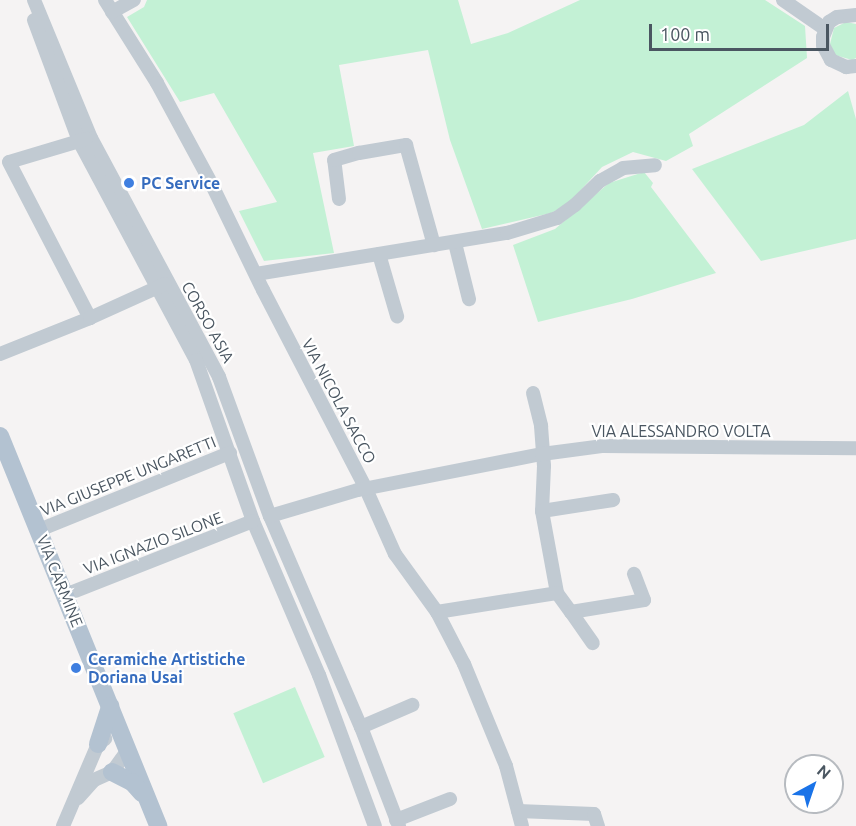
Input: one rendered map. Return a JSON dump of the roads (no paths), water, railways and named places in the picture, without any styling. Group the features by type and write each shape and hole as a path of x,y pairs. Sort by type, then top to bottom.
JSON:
{"main road":[{"name":"VIA CARMINE","path":"0,436 158,826"},
{"path":"98,744 110,706"},
{"path":"112,772 132,782 146,796"}],"street":[{"path":"0,354 162,286 85,139 25,0"},
{"path":"34,0 85,139"},
{"path":"108,6 134,0"},
{"path":"783,0 825,29"},
{"name":"VIA NICOLA SACCO","path":"108,6 157,83 211,183 366,489 395,554 437,612 464,664 506,766 522,826"},
{"path":"855,68 840,65 831,60 823,45 825,29 837,16 856,15"},
{"path":"85,139 9,162 90,318"},
{"path":"339,199 334,160 406,145 434,245"},
{"path":"256,274 507,233 557,218 575,205 600,181 623,168 655,165"},
{"path":"455,243 469,299"},
{"path":"379,254 397,316"},
{"name":"CORSO ASIA","path":"162,286 196,360 253,521 319,675 375,826"},
{"name":"CORSO ASIA","path":"162,286 205,347 219,377 270,516 361,727 398,823"},
{"path":"532,393 541,426 542,511 557,593 593,643"},
{"name":"VIA ALESSANDRO VOLTA","path":"270,516 366,489 542,454 603,446 856,448"},
{"name":"VIA GIUSEPPE UNGARETTI","path":"39,530 230,453"},
{"path":"542,511 613,500"},
{"name":"VIA IGNAZIO SILONE","path":"65,595 253,521"},
{"path":"571,612 644,600 634,574"},
{"path":"437,612 557,593"},
{"path":"361,727 412,705"},
{"path":"63,826 98,744 121,733"},
{"path":"74,802 94,780 112,772 128,751"},
{"path":"398,823 450,799"},
{"path":"518,811 594,814 598,826"}],"place":[{"name":"PC Service","path":"129,183"},
{"name":"Ceramiche Artistiche Doriana Usai","path":"76,668"}]}
